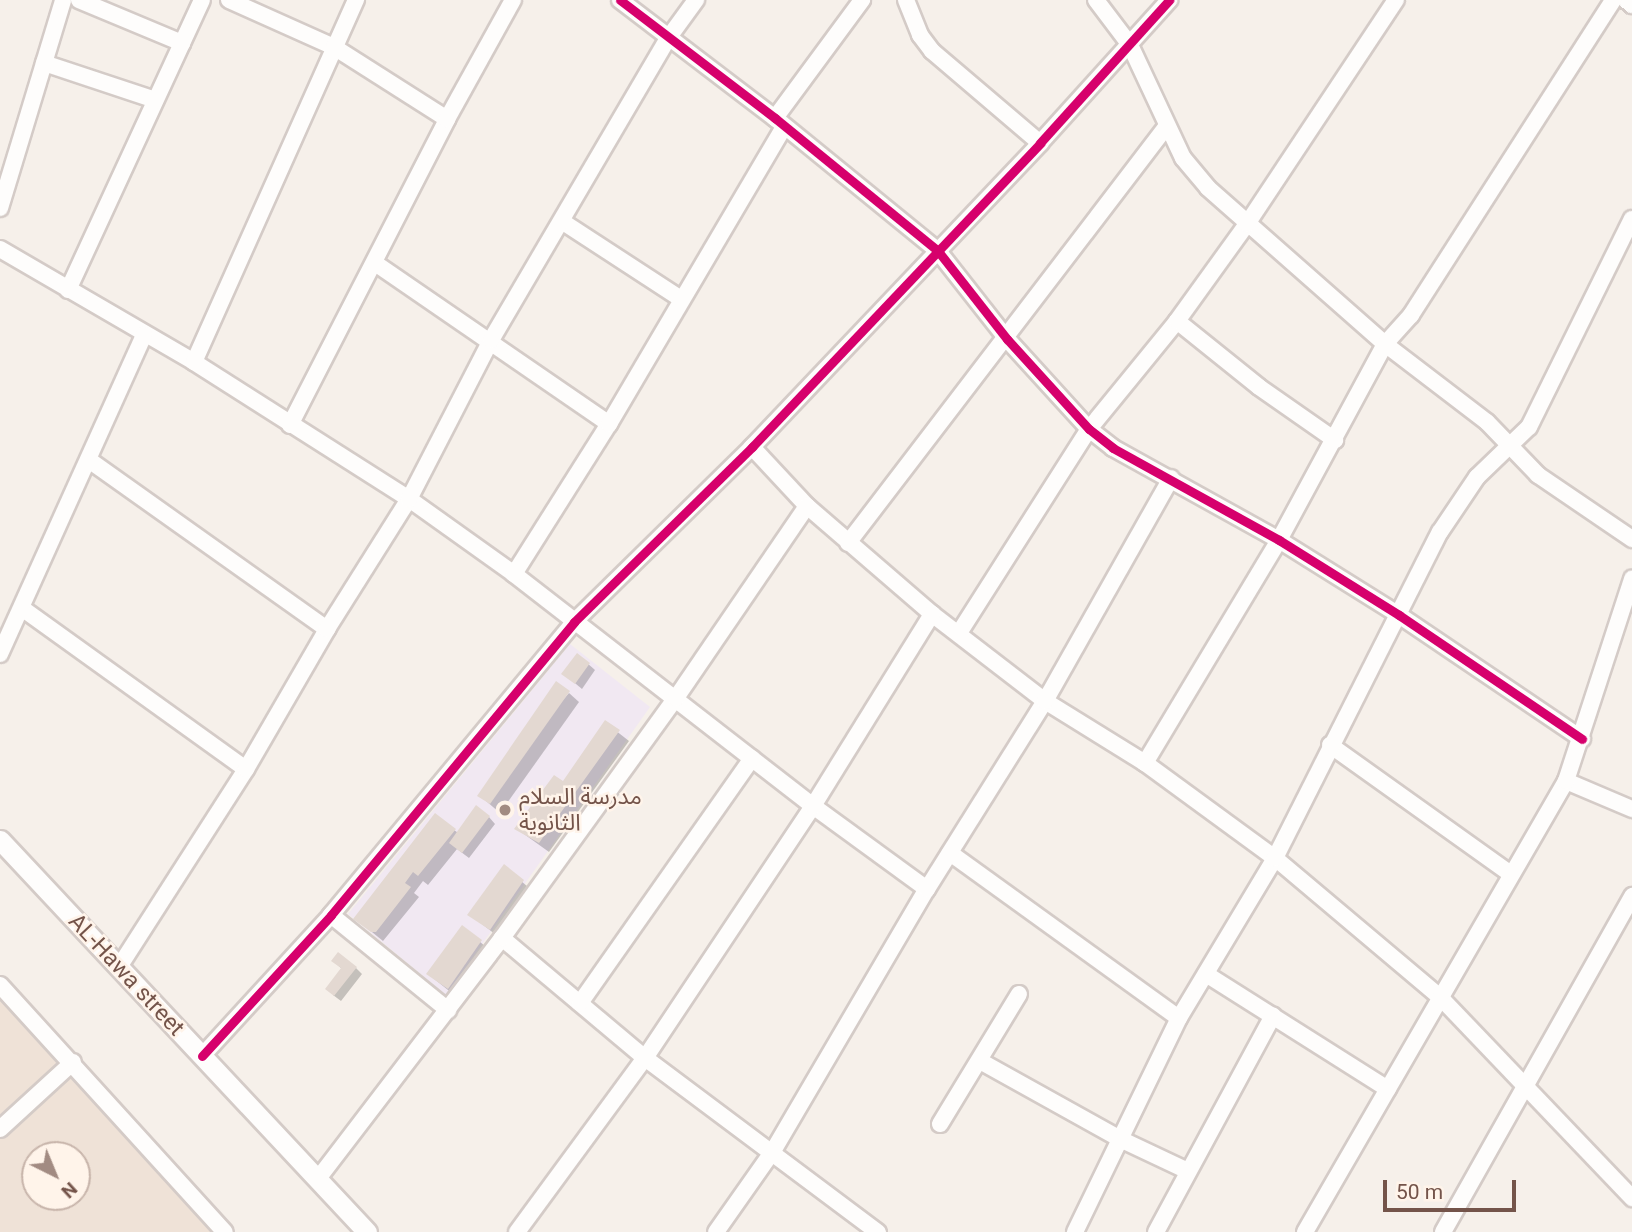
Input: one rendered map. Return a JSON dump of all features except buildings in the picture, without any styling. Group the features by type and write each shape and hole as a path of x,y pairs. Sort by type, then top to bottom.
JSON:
{"street":[{"path":"0,208 63,0"},
{"path":"79,0 182,43"},
{"path":"68,290 202,0"},
{"path":"229,0 334,47 447,119"},
{"path":"194,362 356,0"},
{"path":"290,425 447,119 513,0"},
{"path":"620,0 779,122 938,251 1007,339 1088,429 1113,448 1279,540 1399,615 1582,739"},
{"path":"119,967 246,769 327,629 409,499 491,340 563,222 669,37 696,0"},
{"path":"514,574 609,424 779,122 862,0"},
{"path":"1096,0 1130,45 1166,127 1195,174 1247,224 1385,344 1487,422 1507,446 1538,475 1632,539"},
{"path":"202,1056 331,915 574,622 752,447 1040,143 1169,0"},
{"path":"959,633 1088,429 1177,321 1247,224 1396,0"},
{"path":"1145,763 1279,540 1385,344 1411,315 1613,0"},
{"path":"1626,0 1632,5"},
{"path":"913,4 920,35 932,51 1040,143"},
{"path":"44,63 155,100"},
{"path":"848,544 1007,339 1166,127"},
{"path":"1075,1232 1179,1018 1275,858 1330,745 1454,509 1477,477 1529,427 1632,219"},
{"path":"563,222 681,299"},
{"path":"0,249 194,362 409,499 514,574 813,806 927,889"},
{"path":"375,263 491,340 609,424"},
{"path":"1177,321 1259,387 1335,440"},
{"path":"0,654 23,609 144,335"},
{"path":"752,447 807,506 932,614 1045,701 1145,763 1275,858 1441,998 1524,1088 1629,1187"},
{"path":"89,460 327,629"},
{"path":"716,1232 773,1151 927,889 1045,701 1171,478"},
{"path":"317,1180 448,1010 676,698 807,506"},
{"path":"1304,1232 1566,781 1582,739 1632,579"},
{"path":"23,609 246,769"},
{"path":"517,1232 645,1058 813,806 932,614"},
{"path":"1330,745 1511,874"},
{"path":"580,1003 752,758"},
{"path":"1566,781 1632,809"},
{"name":"AL-Hawa street","path":"0,840 367,1232"},
{"path":"950,853 1179,1018"},
{"path":"1443,1232 1632,896"},
{"path":"331,915 448,1010"},
{"path":"502,937 645,1058 878,1232"},
{"path":"1206,974 1388,1089"},
{"path":"0,985 225,1232"},
{"path":"940,1124 1019,994"},
{"path":"1156,1232 1273,1016"},
{"path":"980,1061 1120,1139 1188,1171"},
{"path":"0,1129 72,1062"}],"shaded area":[{"name":"مدرسة السلام الثانوية","path":"570,644 650,707 446,995 348,914"},
{"path":"0,985 225,1232 0,1232"}],"cycle path":[{"path":"620,0 775,118 938,251 1007,339 1089,429 1113,448 1279,540 1399,615 1582,739"},
{"path":"202,1056 331,915 574,622 752,447 1040,143 1169,0"}],"place":[{"name":"مدرسة السلام الثانوية","path":"505,810"}]}
